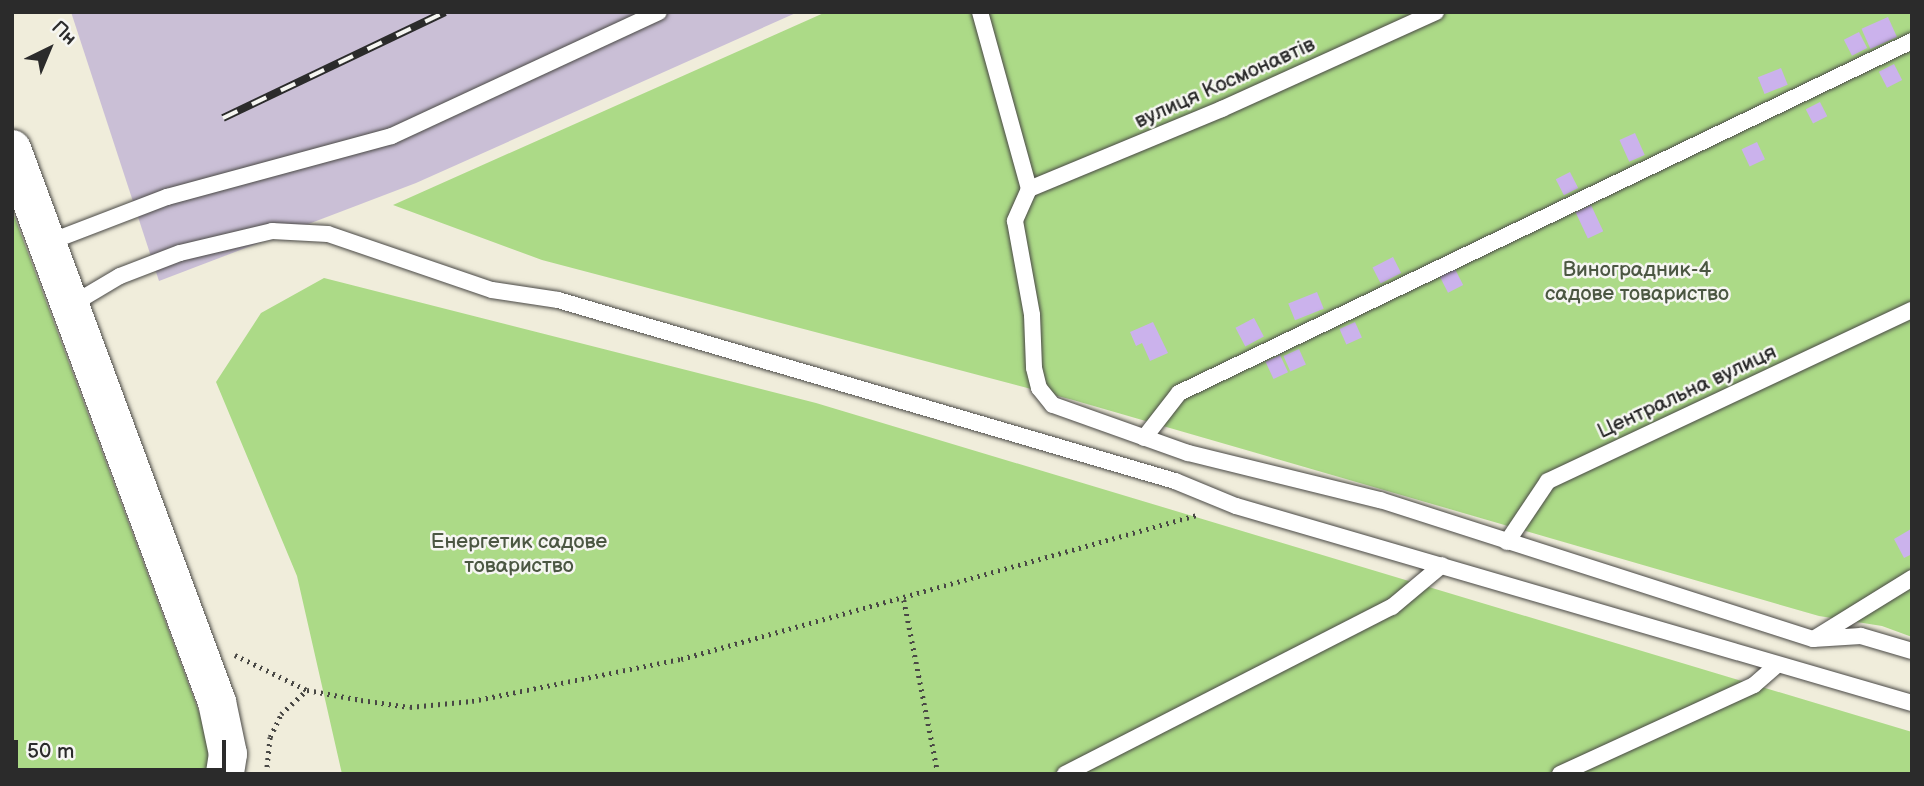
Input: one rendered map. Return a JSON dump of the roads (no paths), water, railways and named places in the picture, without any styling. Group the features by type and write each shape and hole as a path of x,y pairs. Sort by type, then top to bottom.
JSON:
{"main road":[{"path":"12,149 217,702 228,754 225,774"}],"lane":[{"path":"47,243 167,197 392,136 659,12"},
{"path":"980,12 1029,189 1015,221 1032,315 1039,388 1053,405 1144,438 1380,500 1812,639 1861,636 1912,652"},
{"name":"вулиця Космонавтів","path":"1029,189 1223,109 1436,12"},
{"path":"1144,438 1179,393 1912,41"},
{"path":"71,305 120,276 180,253 272,231 328,234 492,290 558,300 1175,481 1236,506 1912,703"},
{"name":"Центральна вулиця","path":"1507,542 1548,481 1912,310"},
{"path":"1065,774 1392,607 1441,565"},
{"path":"1812,639 1912,578"},
{"path":"1560,774 1754,685 1777,664"}],"railway":[{"path":"223,118 445,12"}],"park label":[{"name":"Виноградник-4 садове товариство","path":"1637,282"},
{"name":"Енергетик садове товариство","path":"519,554"}]}
